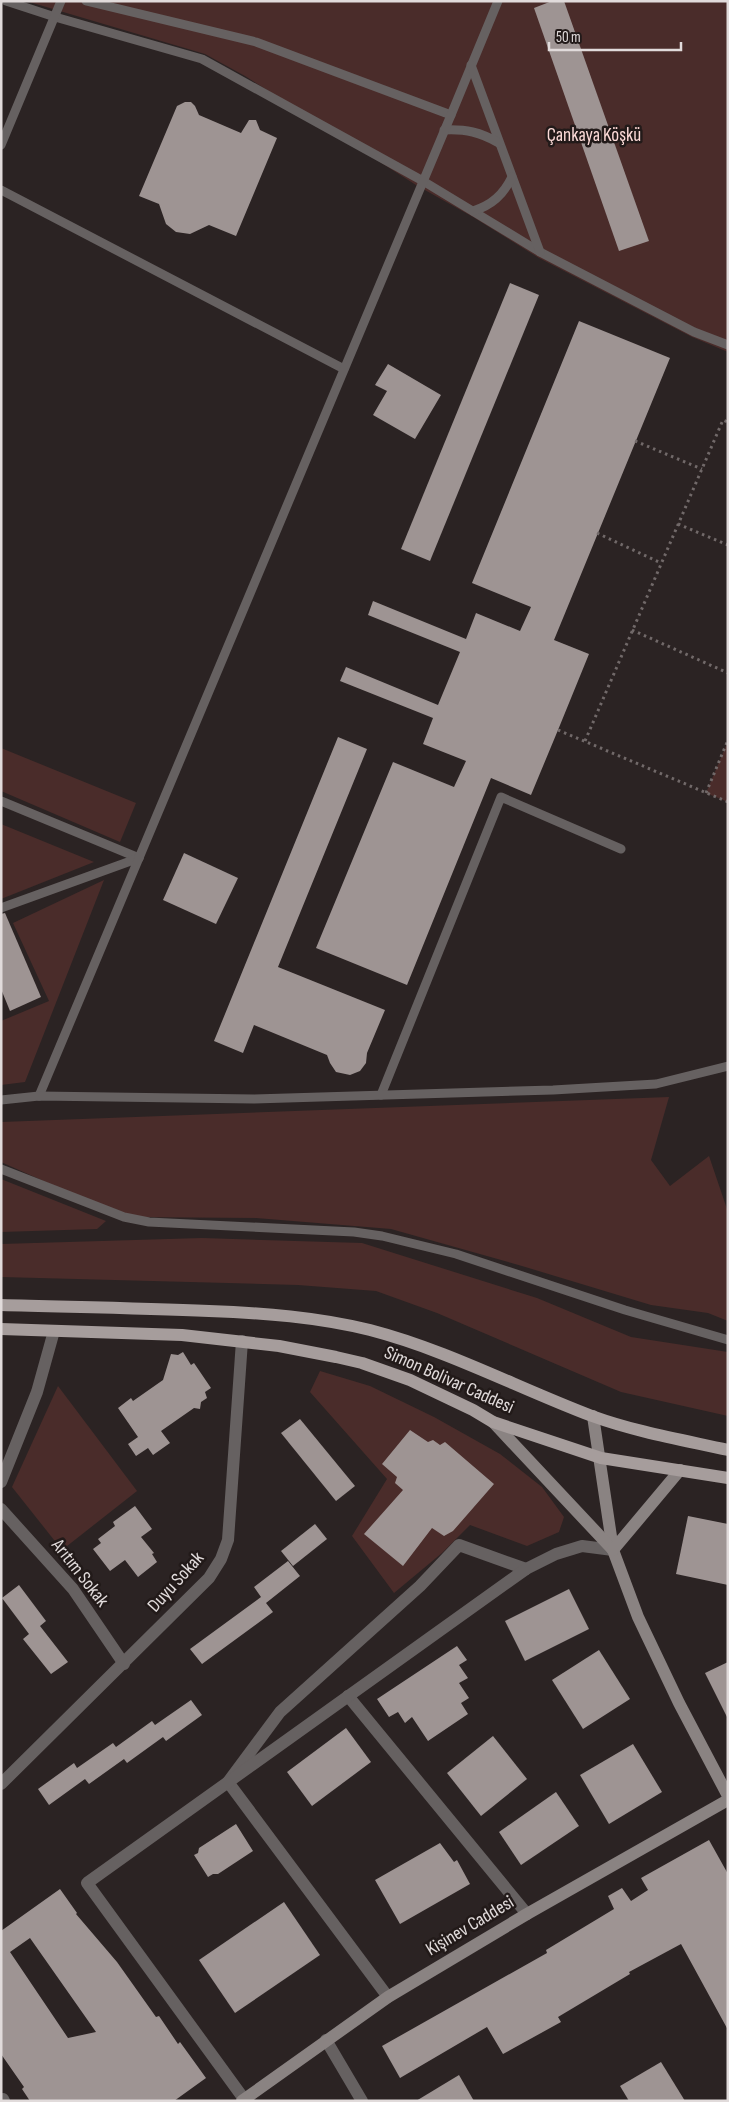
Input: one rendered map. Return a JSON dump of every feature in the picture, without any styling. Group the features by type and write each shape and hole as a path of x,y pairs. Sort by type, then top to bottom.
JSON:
{"main road":[{"name":"Simon Bolivar Caddesi","path":"1,1305 289,1315 342,1324 398,1338 435,1351 593,1416 673,1438 728,1450"},
{"name":"Simon Bolivar Caddesi","path":"1,1329 182,1335 298,1349 371,1366 443,1395 493,1422 601,1458 728,1478"},
{"path":"593,1416 601,1458 613,1550 638,1617 679,1703 728,1796"},
{"path":"493,1422 613,1550"},
{"path":"613,1550 680,1470"},
{"name":"Kişinev Caddesi","path":"243,2100 388,1997 527,1914 728,1800"}],"street":[{"path":"1,1482 37,1392 54,1331"},
{"name":"Duyu Sokak","path":"1,1784 209,1578 221,1559 228,1540 242,1341"},
{"name":"Arıtım Sokak","path":"1,1509 73,1589 124,1664"},
{"path":"228,1782 280,1712 420,1586 459,1545 526,1569"},
{"path":"243,2100 87,1883 526,1569 556,1554 582,1546 613,1550"},
{"path":"348,1696 527,1914"},
{"path":"228,1782 388,1997"},
{"path":"326,2040 362,2101"}],"lane":[{"path":"6,1 55,18 202,59 423,180 540,252 694,332 728,346"},
{"path":"1,145 61,1"},
{"path":"86,1 256,42 451,115"},
{"path":"39,1096 498,1"},
{"path":"471,65 540,252"},
{"path":"444,130 464,129 483,134 499,143"},
{"path":"473,211 486,207 497,199 506,189 512,177"},
{"path":"1,190 344,369"},
{"path":"380,1095 501,796 622,849"},
{"path":"1,801 139,858"},
{"path":"1,908 139,858"},
{"path":"1,1100 39,1096 254,1098 553,1090 656,1084 728,1066"},
{"path":"1,1169 124,1217 150,1222 354,1232 414,1244 456,1254 625,1310 728,1340"}],"path":[{"path":"584,741 723,420 728,422"},
{"path":"635,441 702,469"},
{"path":"678,524 728,545"},
{"path":"598,533 662,563"},
{"path":"632,630 728,672"},
{"path":"558,730 728,802"},
{"path":"706,792 728,740"}],"green space":[{"name":"Çankaya Köşkü","path":"26,1 728,1 728,352 692,337 539,258 473,217 416,185 245,76 205,54"},
{"path":"728,741 728,802 706,793"},
{"path":"1,748 136,803 120,842 1,791"},
{"path":"1,824 94,862 1,899"},
{"path":"104,880 25,1082 1,1085 1,1021 49,1001 13,923"},
{"path":"669,1097 651,1160 670,1186 709,1156 728,1212 728,1321 708,1313 651,1305 391,1229 256,1218 124,1217 1,1162 1,1122"},
{"path":"1,1179 106,1221 97,1229 1,1232"},
{"path":"202,1238 362,1243 537,1298 631,1337 728,1352 728,1416 621,1392 437,1313 376,1291 298,1285 1,1277 1,1244"},
{"path":"320,1371 370,1386 434,1417 500,1454 542,1487 564,1517 559,1532 527,1546 470,1525 442,1553 394,1593 352,1536 387,1479 310,1392"},
{"path":"58,1386 137,1491 62,1550 12,1487"}],"building":[{"path":"552,1 564,1 649,241 619,251 534,8"},
{"path":"185,102 191,102 199,115 241,133 249,120 256,120 260,130 277,138 236,236 209,225 190,234 176,232 166,224 159,204 139,196 177,106"},
{"path":"510,283 539,295 430,561 401,549"},
{"path":"579,321 670,358 554,640 589,654 531,795 491,778 407,985 316,948 393,762 454,787 466,761 423,744 433,718 340,681 346,667 438,705 460,652 368,615 373,601 466,639 476,613 520,631 531,607 472,583"},
{"path":"388,364 441,395 415,439 373,415 387,391 375,385"},
{"path":"338,737 367,749 278,967 385,1010 367,1053 366,1063 360,1071 350,1075 336,1072 327,1055 254,1025 243,1053 214,1041"},
{"path":"184,853 238,878 216,924 163,900"},
{"path":"5,913 41,997 10,1011 1,989 1,914"},
{"path":"183,1352 191,1365 194,1363 211,1388 205,1392 207,1398 201,1402 200,1409 194,1408 161,1431 170,1443 153,1455 148,1448 136,1456 128,1444 138,1437 118,1408 131,1398 133,1401 163,1380 171,1354 178,1355"},
{"path":"300,1419 355,1486 336,1501 281,1433"},
{"path":"410,1430 428,1442 433,1440 440,1445 445,1442 494,1484 453,1531 444,1536 432,1528 403,1566 364,1534 403,1490 395,1483 397,1477 382,1464"},
{"path":"135,1506 152,1529 141,1537 154,1553 152,1554 157,1562 138,1577 125,1560 110,1571 93,1549 101,1543 98,1539 115,1526 113,1522"},
{"path":"688,1516 728,1524 728,1585 676,1574"},
{"path":"315,1524 327,1539 293,1566 281,1551"},
{"path":"288,1561 300,1576 266,1603 273,1612 202,1664 190,1649 261,1597 254,1587"},
{"path":"19,1585 46,1621 40,1626 68,1662 51,1674 23,1639 29,1634 2,1598"},
{"path":"569,1589 589,1629 525,1661 505,1621"},
{"path":"457,1646 467,1660 459,1665 468,1678 459,1683 469,1698 461,1703 468,1714 428,1741 412,1717 405,1723 398,1712 389,1717 377,1699"},
{"path":"599,1650 630,1699 583,1729 552,1680"},
{"path":"728,1662 728,1719 705,1673"},
{"path":"191,1700 202,1715 166,1741 163,1737 127,1763 124,1759 89,1784 85,1779 49,1805 38,1789 74,1763 77,1768 113,1743 116,1747 152,1721 155,1725"},
{"path":"346,1728 371,1762 312,1806 287,1772"},
{"path":"493,1736 527,1779 481,1816 447,1773"},
{"path":"633,1744 662,1792 609,1824 580,1775"},
{"path":"556,1792 579,1826 521,1865 499,1832"},
{"path":"236,1824 253,1851 218,1874 208,1877 194,1855 198,1853 199,1848"},
{"path":"709,1840 728,1874 728,2030 681,1944 629,1972 630,1974 558,2017 561,2022 503,2054 487,2027 400,2078 382,2046 547,1953 546,1950 614,1909 608,1896 622,1888 631,1901 648,1890 641,1878"},
{"path":"440,1843 454,1862 457,1860 470,1884 400,1924 375,1880"},
{"path":"60,1889 76,1914 117,1962 156,2017 159,2016 178,2044 180,2042 206,2078 174,2101 30,2101 22,2089 24,2087 1,2054 1,1931","holes":["30,1938 96,2032 68,2038 10,1952"]},
{"path":"284,1902 320,1955 235,2013 199,1960"},
{"path":"661,2062 685,2101 629,2101 620,2086"},
{"path":"459,2075 474,2101 416,2101"}]}
